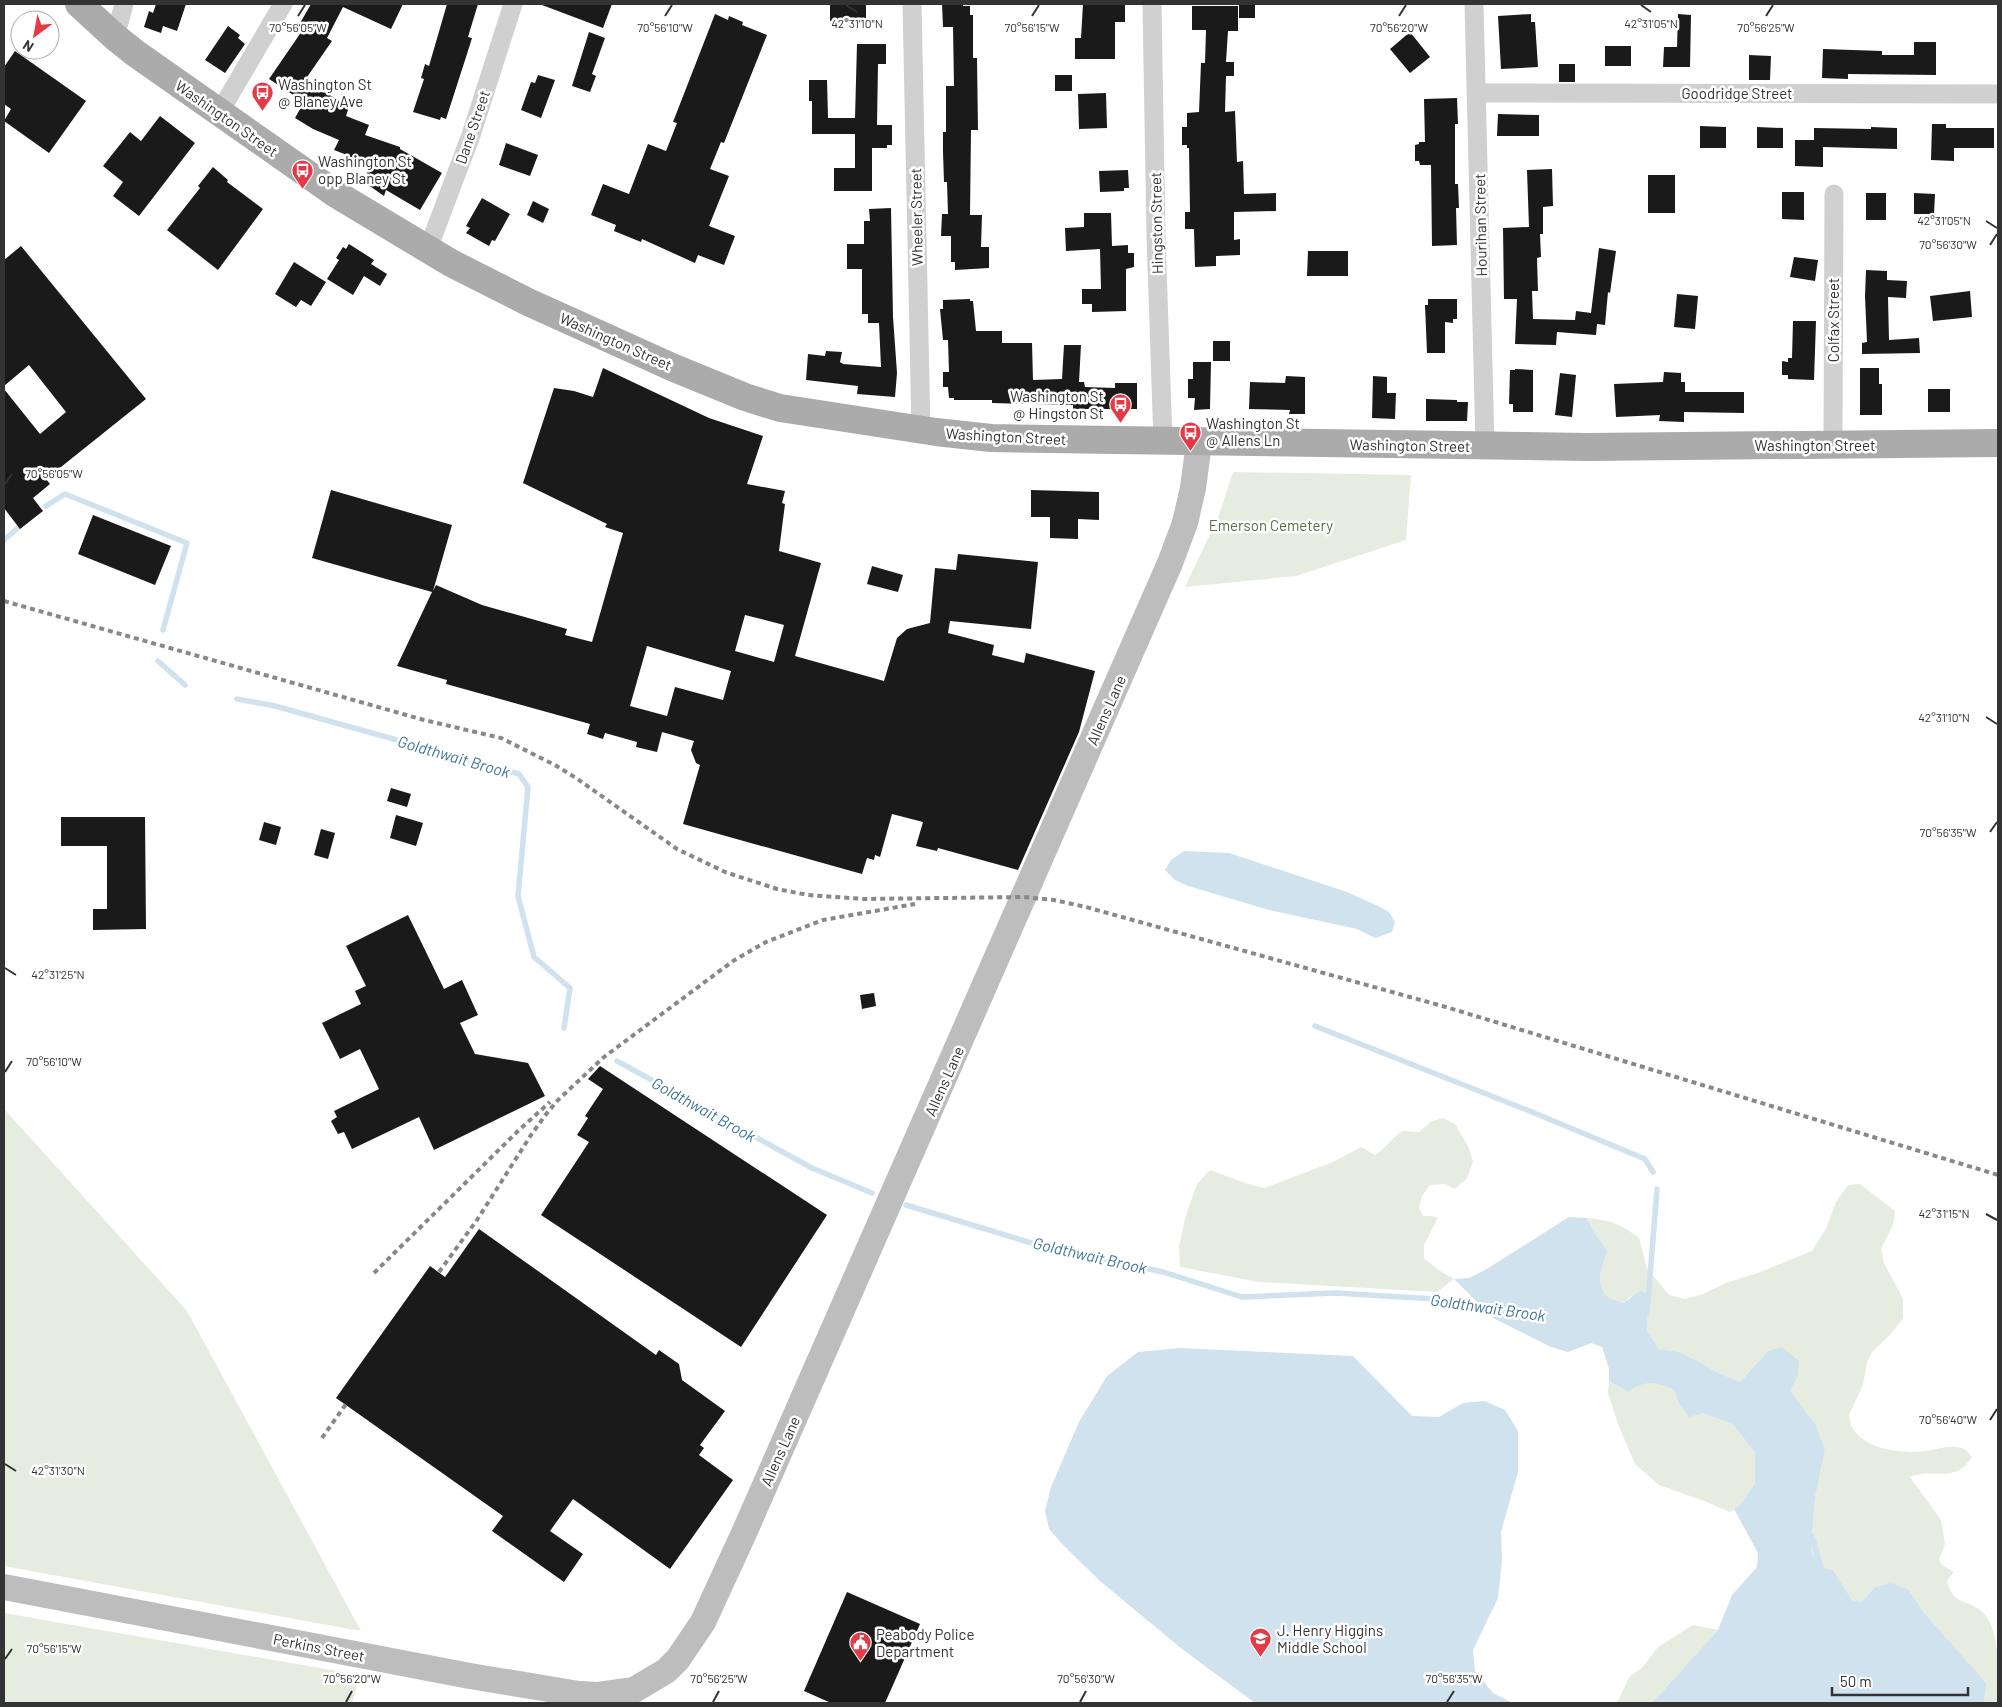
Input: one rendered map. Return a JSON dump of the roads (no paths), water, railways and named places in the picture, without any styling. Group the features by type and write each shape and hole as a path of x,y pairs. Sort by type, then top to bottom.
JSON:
{"main road":[{"name":"Washington Street","path":"62,4 115,37 219,113 336,194 428,249 528,302 745,398 780,408 921,430 991,438 1199,443 1485,446 1998,443"},
{"name":"Washington Street","path":"79,4 115,37"}],"street":[{"path":"115,37 124,4"},
{"path":"219,113 283,4"},
{"name":"Dane Street","path":"428,249 470,135 513,4"},
{"name":"Wheeler Street","path":"912,4 921,430"},
{"name":"Hingston Street","path":"1152,4 1156,236 1163,442"},
{"name":"Hourihan Street","path":"1474,4 1485,446"},
{"name":"Goodridge Street","path":"1477,93 1998,94"},
{"name":"Colfax Street","path":"1833,445 1834,194"},
{"name":"Allens Lane","path":"636,1689 666,1672 678,1659 703,1622 746,1528 1170,563 1185,523 1193,488 1199,443"},
{"name":"Perkins Street","path":"4,1587 546,1689 598,1695 636,1689"}],"water":[{"path":"1184,851 1229,853 1347,892 1389,912 1395,922 1392,932 1375,938 1357,929 1269,910 1188,886 1175,880 1165,870 1171,860"},
{"path":"1569,1217 1587,1218 1608,1252 1601,1269 1600,1281 1608,1297 1623,1303 1640,1291 1646,1293 1648,1310 1647,1331 1659,1349 1680,1352 1740,1382 1768,1351 1782,1347 1799,1361 1797,1378 1790,1391 1815,1424 1825,1450 1815,1498 1811,1551 1819,1567 1833,1570 1852,1600 1862,1602 1874,1588 1891,1583 1909,1590 1925,1614 1986,1683 1984,1703 1652,1703 1718,1630 1732,1595 1757,1567 1758,1553 1734,1509 1739,1506 1755,1483 1755,1453 1733,1424 1702,1413 1689,1417 1678,1401 1674,1390 1662,1385 1645,1384 1628,1392 1609,1381 1609,1369 1602,1347 1591,1343 1568,1352 1551,1347 1493,1318 1454,1279 1469,1278 1485,1270"},
{"path":"1180,1348 1353,1356 1412,1416 1439,1417 1463,1403 1485,1401 1505,1410 1518,1431 1518,1472 1501,1532 1502,1560 1498,1598 1473,1650 1475,1671 1493,1693 1513,1703 1255,1703 1182,1649 1100,1581 1063,1545 1049,1529 1045,1511 1051,1487 1079,1422 1107,1376 1138,1352"}],"waterway":[{"name":"Goldthwait Brook","path":"46,506 65,494 187,543 163,630"},
{"name":"Goldthwait Brook","path":"4,540 20,526"},
{"name":"Goldthwait Brook","path":"158,661 185,685"},
{"name":"Goldthwait Brook","path":"237,699 275,706 519,774 528,787 518,896 534,957 570,988 564,1028"},
{"path":"1315,1026 1645,1159 1653,1172"},
{"name":"Goldthwait Brook","path":"617,1061 812,1168 872,1193"},
{"path":"1647,1314 1657,1189"},
{"name":"Goldthwait Brook","path":"906,1205 1028,1242 1163,1272 1242,1297 1335,1293 1435,1299 1487,1306"},
{"name":"Goldthwait Brook","path":"1809,1533 1813,1539 1822,1573"}],"railway":[{"path":"4,601 424,720 501,738 555,765 576,778 677,849 725,872 777,889 808,895 864,899 1024,897 1054,900 1086,907 1446,1007 1998,1175"},
{"path":"439,1272 477,1220 547,1113 558,1100 604,1057 733,961 766,942 823,920 915,904"},
{"path":"374,1273 519,1130 550,1102"},
{"path":"322,1438 346,1404"}],"place":[{"name":"Washington St @ Blaney Ave","path":"262,112"},
{"name":"Washington St opp Blaney St","path":"302,189"},
{"name":"Washington St @ Hingston St","path":"1120,424"},
{"name":"Washington St @ Allens Ln","path":"1190,451"},
{"name":"J. Henry Higgins Middle School","path":"1261,1658"},
{"name":"Peabody Police Department","path":"860,1662"}],"park label":[{"name":"Emerson Cemetery","path":"1271,525"}]}
